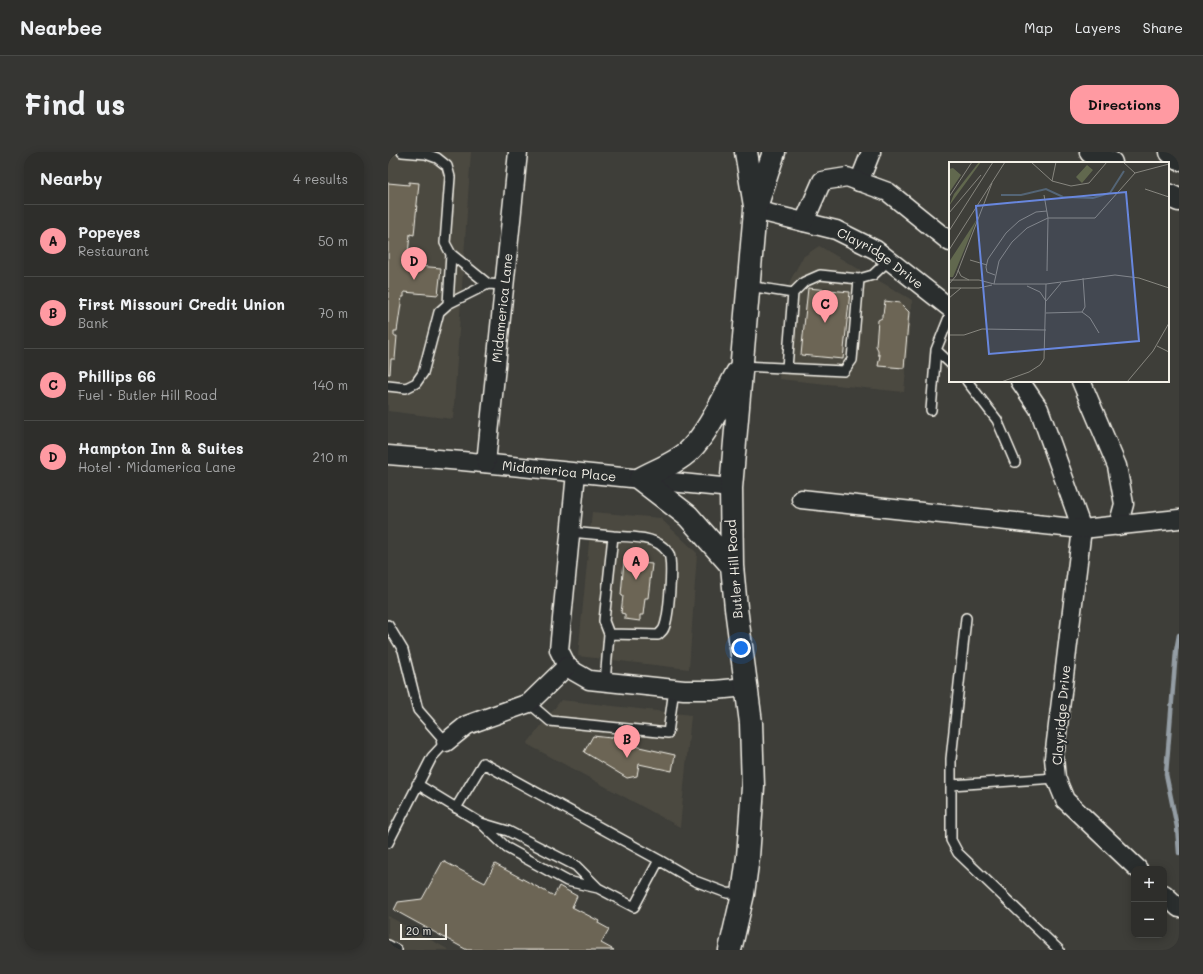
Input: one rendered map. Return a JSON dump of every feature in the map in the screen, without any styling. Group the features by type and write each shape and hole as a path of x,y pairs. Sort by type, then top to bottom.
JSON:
{"main road":[{"name":"Butler Hill Road","path":"746,152 755,210"},
{"name":"Butler Hill Road","path":"730,950 743,894 749,850 753,787 751,723 732,566 731,488 755,210 774,152"},
{"path":"1091,152 1109,162"},
{"path":"1170,152 1179,159"},
{"path":"1169,195 1179,200"},
{"path":"732,566 688,516 640,479 677,460 690,450 710,422 741,366"}],"street":[{"name":"Midamerica Lane","path":"486,463 496,284 518,152"},
{"path":"859,182 871,152"},
{"path":"804,222 822,181 847,177 888,192 949,241"},
{"name":"Clayridge Drive","path":"755,210 836,230 876,250 949,307"},
{"name":"Clayridge Drive","path":"1021,382 1039,409 1082,529 1054,758 1056,778 1065,800 1135,866"},
{"path":"1080,382 1117,466 1124,504 1118,526"},
{"name":"Midamerica Place","path":"388,455 486,463 731,488"},
{"path":"576,473 559,650 567,666 589,680 605,682 674,689 715,690 746,687"},
{"path":"801,500 1082,529 1179,519"},
{"path":"446,742 467,725 529,703 567,666"},
{"path":"1167,897 1179,908"}],"lane":[{"path":"402,152 426,154 437,158 447,166 450,177 445,243 450,254 448,304"},
{"path":"450,254 496,284"},
{"path":"787,368 793,293 804,282 820,276 859,280 873,275 889,260"},
{"path":"741,366 844,371 852,360 859,280"},
{"path":"388,386 406,388 416,383 424,373 439,312 448,304 496,284"},
{"path":"748,286 793,293"},
{"path":"931,410 936,350 949,318"},
{"path":"936,350 949,363"},
{"path":"968,382 997,420 1015,462"},
{"path":"570,532 632,537 649,540 662,546 669,554 668,610 664,629 658,635 609,634"},
{"path":"605,682 609,634 604,621 613,536"},
{"path":"966,618 951,759 951,840 958,853 1059,950"},
{"path":"388,625 403,650 418,710 446,742 432,757 388,843"},
{"path":"529,703 550,721 668,732 674,689"},
{"path":"456,808 483,763 695,881 727,894 743,894"},
{"path":"951,785 1056,778"},
{"path":"417,784 481,823 507,848 567,881 598,888 634,907 659,860"},
{"path":"481,823 508,831 576,866 598,888"},
{"path":"388,945 397,950"}],"shaded area":[{"path":"388,152 471,152 453,419 388,411"},
{"path":"819,246 912,300 904,392 779,379 790,281 803,257"},
{"path":"592,512 660,518 697,553 689,669 578,656"},
{"path":"561,700 691,715 680,827 527,744"},
{"path":"388,916 449,950 388,950"}],"building":[{"path":"409,182 419,183 414,235 410,234 407,265 441,268 438,295 404,292 397,331 394,331 394,336 397,336 395,359 391,359 390,374 388,374 388,183 409,185"},
{"path":"808,288 850,292 843,359 801,355"},
{"path":"885,301 900,303 909,312 904,368 878,366 880,355 878,355 876,346 878,320 882,318"},
{"path":"624,561 652,564 648,598 645,598 643,615 640,615 640,621 625,619 625,614 621,613"},
{"path":"593,736 611,738 612,736 630,745 675,755 672,771 639,764 637,776 627,778 584,752"},
{"path":"443,861 485,883 495,864 554,896 559,886 577,896 572,907 599,921 598,923 609,929 601,943 614,950 467,950 394,910 398,902 422,899"}],"waterway":[{"path":"1179,635 1176,651 1166,774 1177,827 1179,853"}],"place":[{"name":"Hampton Inn & Suites","path":"414,280"},
{"name":"Phillips 66","path":"825,323"},
{"name":"Popeyes","path":"636,580"},
{"name":"First Missouri Credit Union","path":"627,758"}]}
